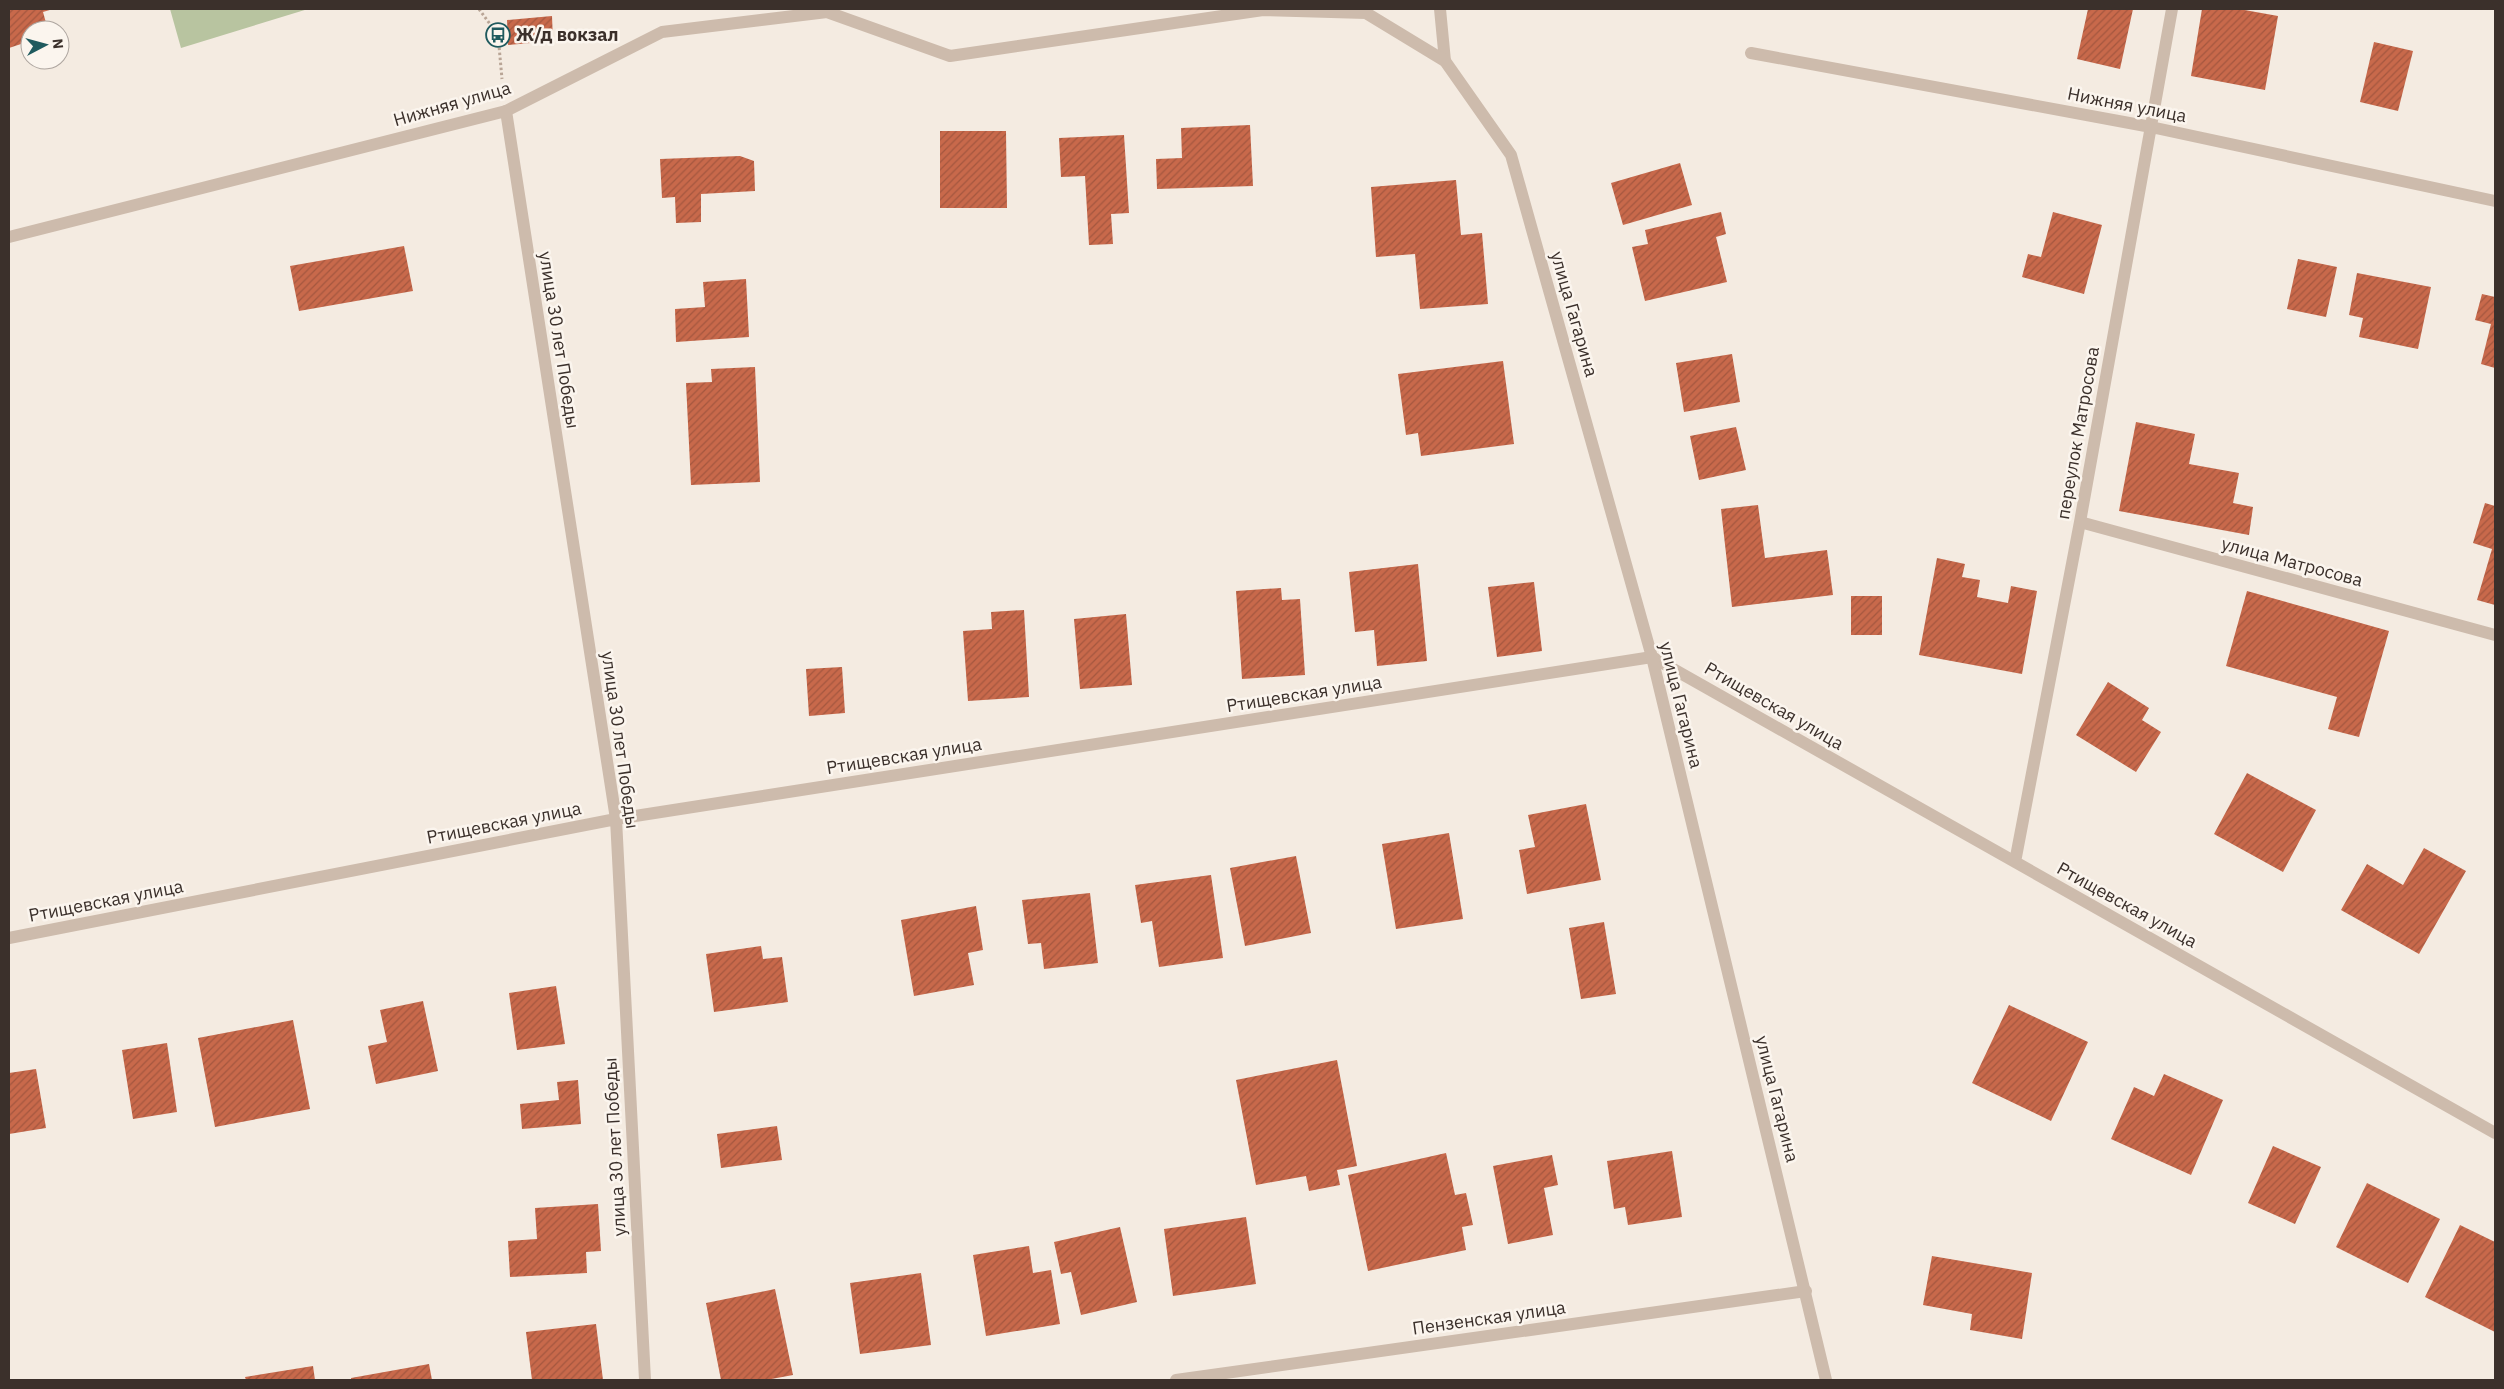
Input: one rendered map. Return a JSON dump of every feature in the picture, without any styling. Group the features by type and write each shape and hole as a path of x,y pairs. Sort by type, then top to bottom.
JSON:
{"street":[{"path":"1440,9 1445,60"},
{"name":"переулок Матросова","path":"2015,862 2080,522 2172,9"},
{"name":"Нижняя улица","path":"9,237 506,111 662,32 827,12 950,56 1263,10 1366,13 1445,60"},
{"name":"Нижняя улица","path":"1750,53 2151,127 2495,201"},
{"name":"улица Гагарина","path":"1445,60 1511,155 1652,657 1826,1380"},
{"name":"улица 30 лет Победы","path":"506,111 616,819 645,1380"},
{"name":"улица Матросова","path":"2080,522 2495,635"},
{"name":"Ртищевская улица","path":"9,938 616,819 1652,657 2495,1133"},
{"name":"Пензенская улица","path":"1176,1380 1806,1291"}],"path":[{"path":"479,9 498,35 506,111"}],"green space":[{"path":"170,9 308,9 181,48"}],"building":[{"path":"9,9 53,9 43,12 45,20 20,20 20,44 9,48"},
{"path":"2088,9 2133,9 2120,69 2077,59"},
{"path":"2202,9 2239,9 2278,16 2265,90 2191,76"},
{"path":"552,16 553,41 508,45 507,20"},
{"path":"2374,42 2413,51 2398,111 2360,102"},
{"path":"1250,125 1253,186 1157,189 1156,159 1182,158 1181,128"},
{"path":"940,131 1006,131 1007,208 940,208"},
{"path":"1124,135 1129,213 1111,214 1113,244 1089,245 1085,176 1061,177 1059,138"},
{"path":"740,156 754,161 755,191 701,194 701,222 676,223 675,197 662,198 660,159"},
{"path":"1680,163 1692,205 1623,225 1611,183"},
{"path":"1456,180 1461,235 1482,233 1488,304 1420,309 1415,254 1376,257 1371,187"},
{"path":"1721,212 1726,234 1716,237 1727,282 1645,301 1632,247 1648,244 1645,230"},
{"path":"2053,212 2102,225 2084,294 2022,277 2028,254 2041,257"},
{"path":"404,246 413,291 299,311 290,266"},
{"path":"2298,259 2337,267 2326,317 2287,309"},
{"path":"2357,273 2431,287 2418,349 2359,337 2363,318 2349,315"},
{"path":"746,279 749,337 676,342 675,309 705,307 703,282"},
{"path":"2482,294 2495,297 2495,368 2481,364 2491,324 2475,320"},
{"path":"1732,354 1740,402 1684,412 1676,363"},
{"path":"1503,361 1514,444 1421,456 1418,433 1406,435 1398,374"},
{"path":"755,367 760,482 691,485 686,383 712,382 711,369"},
{"path":"2136,422 2195,434 2189,464 2239,473 2233,503 2253,507 2249,535 2119,511"},
{"path":"1736,427 1746,470 1699,480 1690,436"},
{"path":"2485,503 2495,506 2495,605 2477,600 2492,549 2473,543"},
{"path":"1758,505 1765,558 1827,550 1833,595 1732,607 1721,509"},
{"path":"1937,558 1965,564 1962,577 1980,580 1977,597 2008,603 2011,586 2037,591 2022,674 1919,655"},
{"path":"1418,564 1427,661 1377,666 1374,630 1355,632 1349,572"},
{"path":"1534,582 1542,651 1497,657 1488,587"},
{"path":"1281,588 1282,600 1300,599 1305,675 1242,679 1236,591"},
{"path":"2247,591 2389,631 2359,737 2328,729 2337,697 2226,666"},
{"path":"1851,596 1882,596 1882,635 1851,635"},
{"path":"1024,610 1029,697 968,701 963,631 992,629 991,612"},
{"path":"1126,614 1132,685 1080,689 1074,619"},
{"path":"842,667 845,713 809,716 806,669"},
{"path":"2108,682 2149,708 2142,720 2161,732 2136,772 2076,735"},
{"path":"2247,773 2316,810 2283,872 2214,834"},
{"path":"1586,804 1601,880 1527,894 1519,850 1535,847 1528,815"},
{"path":"1449,833 1463,919 1396,929 1382,844"},
{"path":"2424,848 2466,871 2419,954 2341,910 2367,864 2403,885"},
{"path":"1296,856 1311,933 1245,946 1230,868"},
{"path":"1211,875 1223,958 1159,967 1152,921 1141,923 1135,885"},
{"path":"1090,893 1098,963 1044,969 1041,943 1028,944 1022,900"},
{"path":"976,906 983,950 968,953 974,985 914,996 901,920"},
{"path":"1604,922 1616,994 1581,999 1569,928"},
{"path":"761,946 763,959 782,957 788,1002 714,1012 706,954"},
{"path":"556,986 565,1044 517,1050 509,993"},
{"path":"423,1001 438,1071 376,1084 368,1046 387,1042 380,1010"},
{"path":"2009,1005 2088,1042 2051,1121 1972,1083"},
{"path":"293,1020 310,1109 215,1127 198,1038"},
{"path":"167,1043 177,1112 133,1119 122,1050"},
{"path":"1337,1060 1357,1166 1337,1170 1340,1185 1309,1191 1306,1176 1256,1185 1236,1080"},
{"path":"36,1069 46,1128 9,1134 9,1073"},
{"path":"2164,1074 2223,1100 2191,1175 2111,1139 2134,1087 2154,1096"},
{"path":"578,1080 581,1124 522,1129 520,1104 559,1100 557,1082"},
{"path":"777,1126 782,1160 721,1168 717,1134"},
{"path":"2273,1146 2321,1167 2295,1224 2248,1203"},
{"path":"1672,1151 1682,1217 1628,1225 1625,1207 1614,1209 1607,1161"},
{"path":"1446,1153 1455,1195 1466,1193 1473,1225 1462,1227 1466,1250 1368,1271 1348,1175"},
{"path":"1552,1155 1558,1185 1544,1188 1553,1235 1508,1244 1493,1166"},
{"path":"2367,1183 2440,1219 2408,1283 2336,1247"},
{"path":"598,1204 601,1251 586,1252 587,1273 510,1277 508,1241 537,1239 535,1208"},
{"path":"1246,1217 1256,1284 1173,1296 1164,1229"},
{"path":"2460,1225 2495,1242 2495,1332 2425,1297"},
{"path":"1120,1227 1137,1302 1081,1315 1071,1272 1061,1274 1054,1242"},
{"path":"1029,1246 1033,1273 1051,1270 1060,1324 986,1336 973,1255"},
{"path":"1932,1256 2032,1273 2022,1339 1970,1330 1972,1314 1923,1305"},
{"path":"921,1273 931,1345 860,1354 850,1283"},
{"path":"775,1289 793,1375 766,1380 721,1380 706,1303"},
{"path":"596,1324 603,1380 532,1380 526,1332"},
{"path":"429,1364 432,1380 351,1380 351,1378"},
{"path":"313,1366 315,1380 246,1380 245,1377"}],"place":[{"name":"Ж/д вокзал","path":"498,35"}]}
